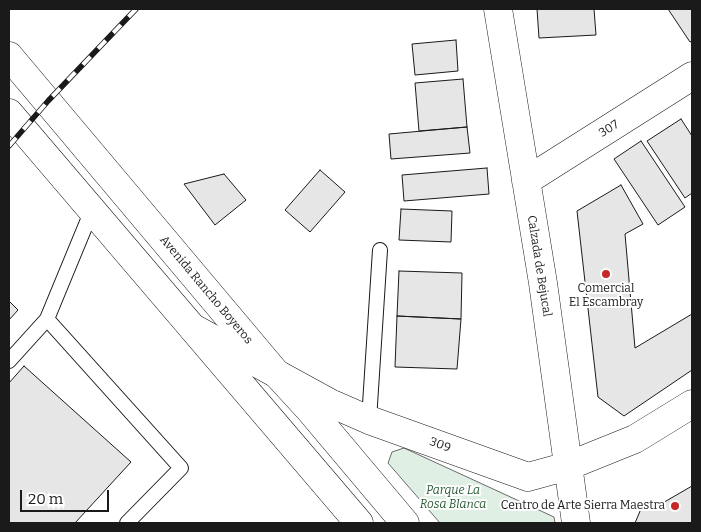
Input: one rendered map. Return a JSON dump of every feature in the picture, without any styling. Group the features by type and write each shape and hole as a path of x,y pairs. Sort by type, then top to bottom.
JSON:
{"main road":[{"name":"Calzada de Bejucal","path":"498,9 543,283 576,523"},
{"name":"Avenida Rancho Boyeros","path":"9,56 405,523"},
{"name":"307","path":"526,181 692,76"},
{"path":"9,112 360,523"},
{"name":"309","path":"192,328 330,403 369,420 528,477 568,466 635,439 692,404"}],"lane":[{"path":"9,361 47,319 92,210"},
{"path":"369,420 380,250"},
{"path":"47,319 181,468 127,523"}],"green space":[{"name":"Parque La Rosa Blanca","path":"404,448 554,517 555,523 440,523 388,463 392,452"}],"building":[{"path":"537,9 594,9 596,35 539,38"},
{"path":"668,9 692,9 692,41 690,42"},
{"path":"456,40 458,71 415,75 412,44"},
{"path":"463,79 467,127 419,131 415,83"},
{"path":"681,119 692,136 692,193 685,198 647,141"},
{"path":"467,127 470,153 391,159 389,134"},
{"path":"641,141 685,207 658,225 614,159"},
{"path":"487,168 489,194 404,201 402,175"},
{"path":"320,170 345,192 310,232 285,210"},
{"path":"224,174 246,200 215,225 184,184"},
{"name":"Comercial El Escambray","path":"621,185 643,224 625,234 635,348 692,314 692,370 624,416 598,397 577,211"},
{"path":"401,209 452,211 451,242 399,240"},
{"path":"399,271 462,273 461,319 397,316"},
{"path":"9,301 18,310 9,320"},
{"path":"397,316 461,319 457,369 395,367"},
{"path":"24,366 131,462 75,523 9,523 9,383"},
{"name":"Centro de Arte Sierra Maestra","path":"692,486 692,523 635,523 643,504 654,508"}],"railway":[{"path":"9,146 48,101 136,9"}],"place":[{"name":"Comercial El Escambray","path":"606,274"},
{"name":"Centro de Arte Sierra Maestra","path":"675,506"}]}
